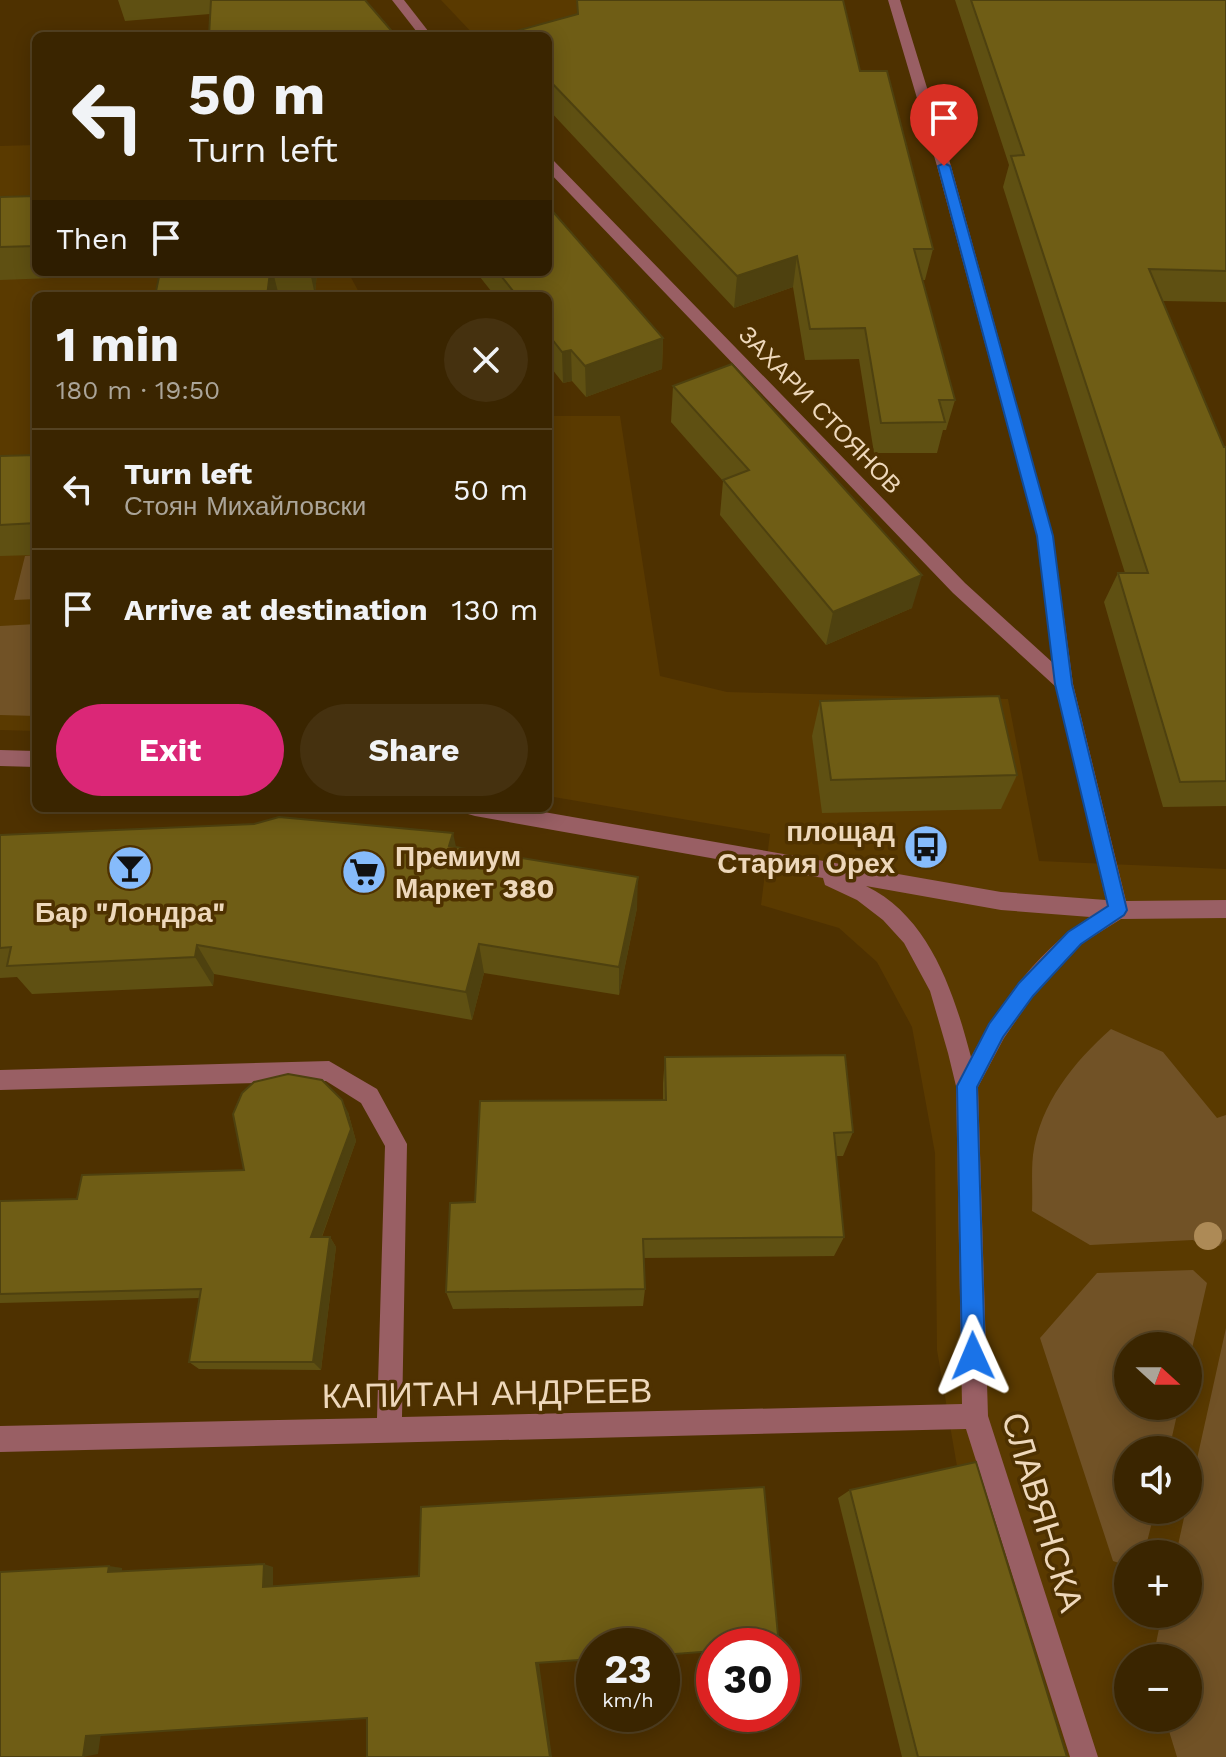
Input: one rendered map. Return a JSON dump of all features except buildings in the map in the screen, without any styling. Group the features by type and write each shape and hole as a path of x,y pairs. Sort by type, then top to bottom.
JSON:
{"street":[{"path":"398,0 423,32"},
{"path":"894,0 944,166 1045,536 1064,684 1118,910"},
{"name":"ЗАХАРИ СТОЯНОВ","path":"552,167 959,588 1064,684"},
{"path":"0,758 32,759"},
{"path":"497,812 1001,901 1118,910 1226,909"},
{"path":"792,865 848,885 895,918 927,957 949,1009 967,1086"},
{"name":"СЛАВЯНСКА","path":"1084,1757 975,1416 967,1086 996,1031 1026,989 1074,938 1118,910"},
{"path":"0,1080 329,1071 369,1096 396,1144 389,1430"},
{"name":"КАПИТАН АНДРЕЕВ","path":"0,1439 975,1416"}],"shaded area":[{"path":"441,0 640,0 527,32 471,32"},
{"path":"32,145 32,276 350,276 359,292 32,292 32,731 0,730 0,146"},
{"path":"552,416 620,416 660,676 727,692 1008,699 1039,861 1226,869 1226,1757 1042,1757 958,1472 937,1350 935,1153 912,1027 877,962 839,928 761,905 770,834 552,797"},
{"path":"32,555 32,599 14,600 25,556"},
{"path":"32,624 32,716 0,715 0,626"},
{"path":"1111,1029 1163,1052 1217,1118 1226,1115 1226,1239 1219,1246 1201,1246 1193,1240 1090,1245 1032,1211 1033,1155 1043,1118 1072,1070"},
{"path":"1193,1270 1207,1283 1196,1332 1114,1332 1114,1420 1176,1420 1172,1436 1114,1436 1114,1524 1152,1524 1148,1540 1114,1540 1114,1561 1040,1338 1097,1273"},
{"path":"1226,1328 1226,1757 1177,1757 1169,1732 1202,1732 1202,1644 1156,1644 1159,1628 1202,1628 1202,1540 1179,1540 1183,1524 1202,1524 1202,1436"}],"place":[{"name":"площад Стария Орех","path":"926,847"},
{"name":"Бар \"Лондра\"","path":"130,868"},
{"name":"Премиум Маркет 380","path":"364,872"}],"route":[{"path":"944,166 1045,536 1064,684 1118,910 1074,938 1026,989 996,1031 967,1086 973,1356"}]}
